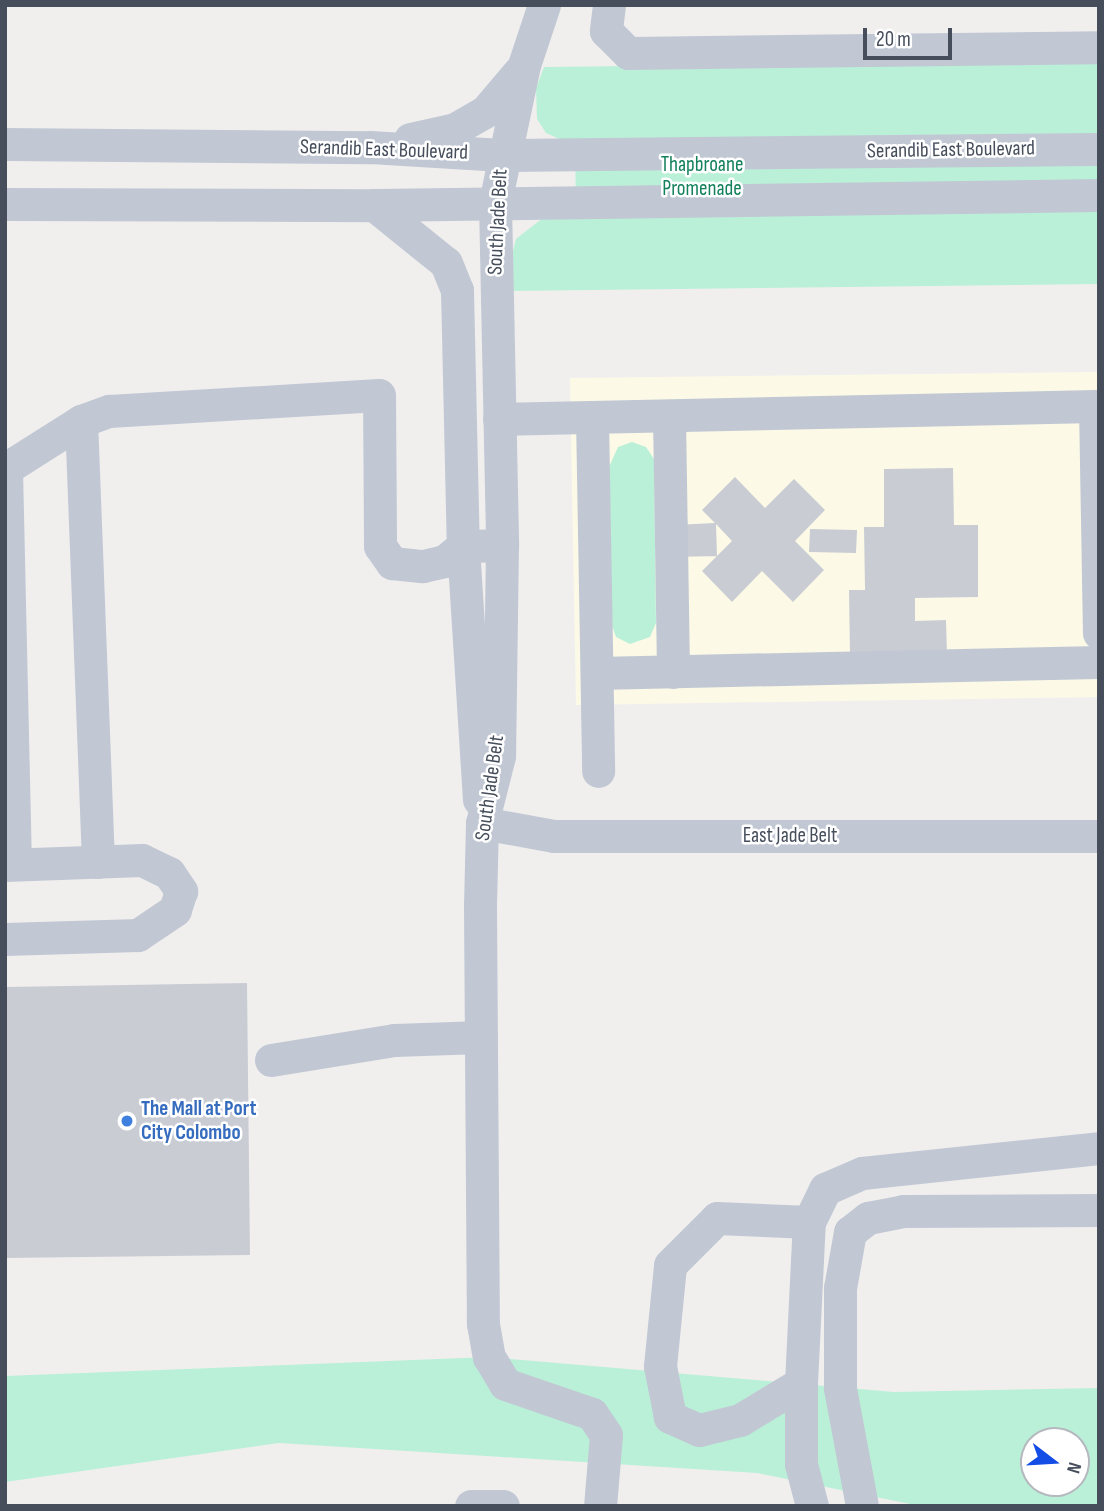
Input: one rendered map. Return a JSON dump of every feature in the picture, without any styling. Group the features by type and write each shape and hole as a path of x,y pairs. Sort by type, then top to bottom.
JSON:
{"street":[{"name":"South Jade Belt","path":"544,5 524,65 502,155 495,203 502,545 499,756 482,823 483,1324 489,1357 505,1384 592,1414 606,1435 600,1506"},
{"path":"609,5 606,31 628,53 1099,47"},
{"path":"370,147 454,129 486,111 524,65"},
{"path":"5,129 53,142"},
{"name":"Serandib East Boulevard","path":"5,144 53,142 370,147 502,155 1099,149"},
{"path":"5,204 374,205 1099,195"},
{"path":"5,215 39,204"},
{"path":"374,205 446,263 457,290 463,546 482,823"},
{"path":"5,939 138,935 174,910 181,891 169,873 142,860 10,865 6,469 81,421 109,411 379,395 380,546 392,563 423,566 445,561 463,546 502,545"},
{"path":"499,419 1095,406 1099,633"},
{"path":"669,415 673,671"},
{"path":"592,417 598,771"},
{"path":"81,421 98,862"},
{"path":"597,673 1099,662"},
{"name":"East Jade Belt","path":"482,823 554,836 1099,836"},
{"path":"271,1060 394,1040 481,1037"},
{"path":"812,1506 801,1464 801,1383 809,1222 825,1189 862,1172 1099,1148"},
{"path":"862,1506 840,1388 840,1288 850,1232 868,1218 903,1211 1099,1210"},
{"path":"801,1383 740,1420 699,1430 670,1417 660,1366 670,1265 717,1218 809,1222"},
{"path":"471,1506 503,1506"}],"shaded area":[{"path":"1099,372 1099,697 576,705 570,378"}],"green space":[{"name":"Thapbroane Promenade","path":"1099,61 1099,284 503,291 516,239 544,217 576,209 575,146 546,133 537,119 536,88 544,67"},
{"path":"632,442 646,447 654,459 656,623 650,637 630,644 616,637 611,623 609,467 618,447"},
{"path":"489,1357 894,1392 1099,1388 1099,1506 920,1506 757,1473 279,1443 5,1482 5,1376"}],"building":[{"path":"953,468 954,525 978,525 978,597 915,598 915,621 946,620 947,655 850,657 849,590 865,590 864,527 884,527 884,469"},
{"path":"735,477 765,508 794,479 825,510 795,541 824,570 793,602 762,571 732,602 702,571 717,556 675,557 674,525 715,523 702,510","holes":["716,524 732,541 717,556"]},
{"path":"810,529 857,530 856,553 809,552"},
{"name":"The Mall at Port City Colombo","path":"247,983 250,1255 5,1258 5,987"}],"place":[{"name":"The Mall at Port City Colombo","path":"127,1121"}]}
